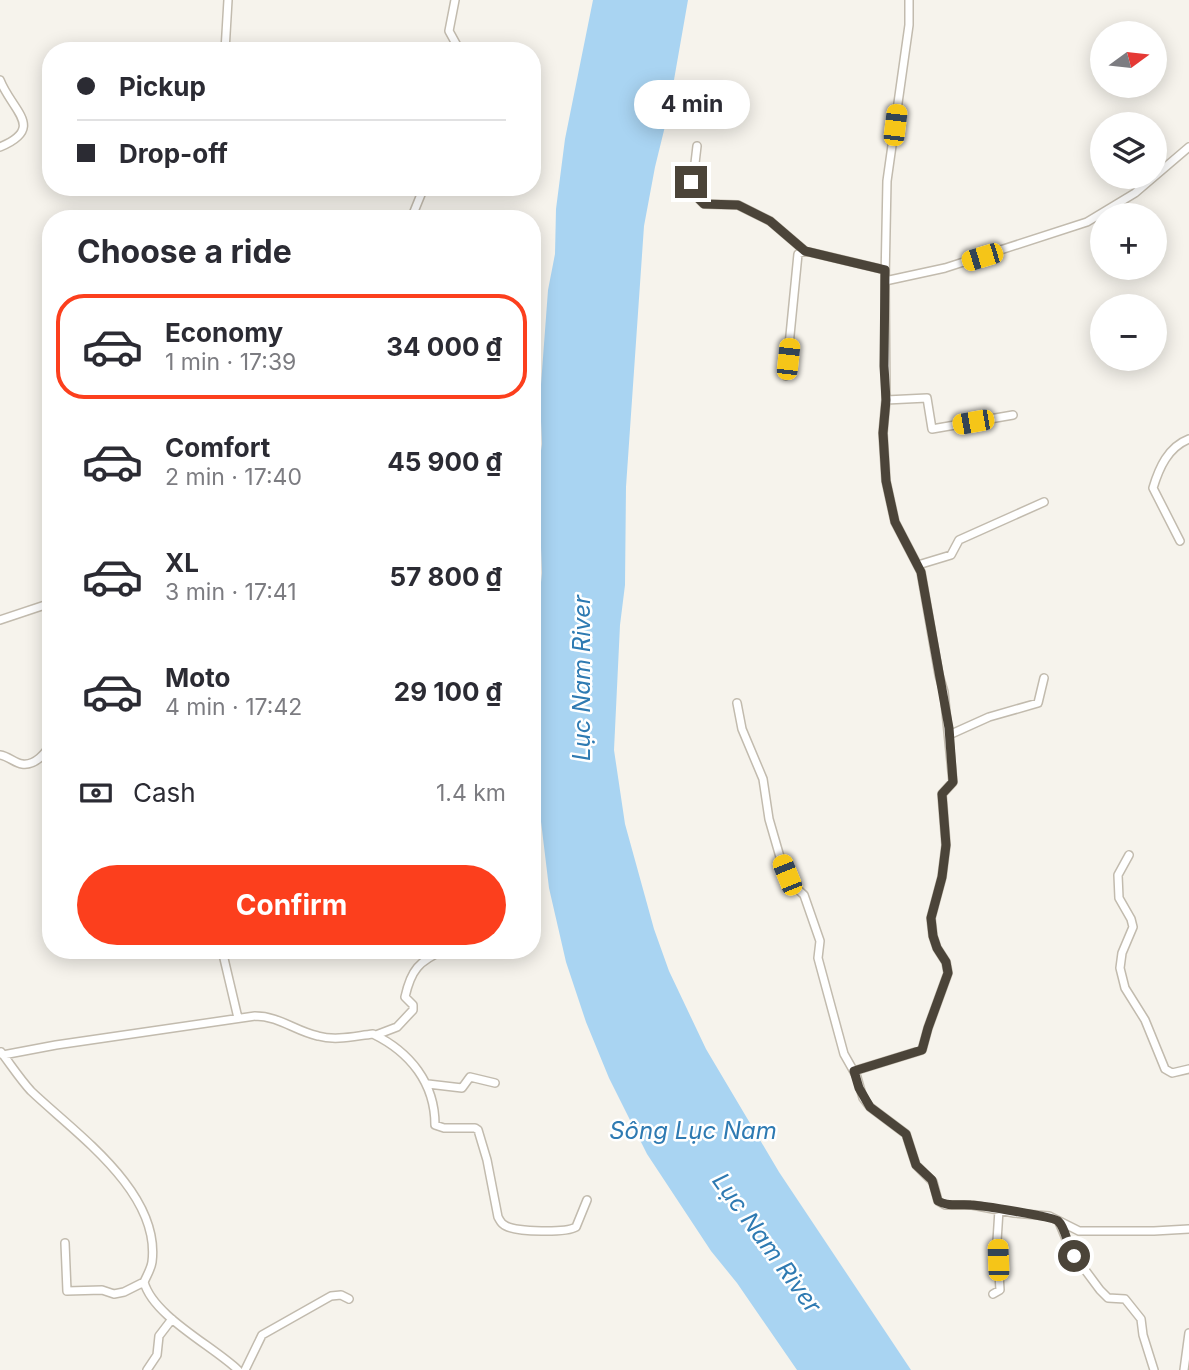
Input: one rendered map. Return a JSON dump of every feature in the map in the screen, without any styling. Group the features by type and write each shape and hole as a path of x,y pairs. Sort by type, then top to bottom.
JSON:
{"street":[{"path":"226,42 228,0"},
{"path":"455,42 449,32 456,0"},
{"path":"854,1071 922,1050 945,986 947,966 937,948 931,918 942,877 946,845 942,794 953,782 944,692 918,565 895,522 890,502 883,433 886,400 884,366 887,181 909,25 909,0"},
{"path":"0,80 23,121 24,128 18,139 0,147"},
{"path":"697,146 691,182 694,194 699,200 708,205 738,205 754,212 770,221 805,251 885,270"},
{"path":"885,281 945,268 1087,222 1135,193 1189,148"},
{"path":"786,376 798,254 805,251"},
{"path":"886,400 928,398 932,429 1013,415"},
{"path":"1181,541 1153,488 1160,466 1171,452 1189,439"},
{"path":"918,565 951,555 959,540 1044,502"},
{"path":"0,620 42,606"},
{"path":"949,735 989,717 1038,703 1044,678"},
{"path":"737,703 742,729 766,792 769,819 780,857 792,884 804,895 820,941 818,958 844,1054 870,1107 906,1134 916,1165 932,1180 938,1201 945,1205 972,1205 1049,1216 1079,1231 1189,1228"},
{"path":"0,755 27,764 42,755"},
{"path":"1129,855 1118,875 1119,898 1133,927 1120,961 1125,988 1145,1020 1165,1069 1172,1073 1189,1069"},
{"path":"224,959 238,1018"},
{"path":"65,1243 67,1291 102,1290 114,1294 124,1292 144,1282 152,1267 152,1241 133,1191 69,1124 28,1088 1,1054 238,1018 271,1017 325,1037 376,1035 397,1027 413,1010 413,1005 405,997 414,969 427,959"},
{"path":"376,1035 408,1060 428,1084 435,1125 478,1130 498,1217 503,1225 569,1231 576,1227 587,1200"},
{"path":"428,1084 463,1088 470,1077 495,1083"},
{"path":"993,1294 1000,1290 999,1210"},
{"path":"1059,1222 1071,1251 1100,1290 1108,1298 1125,1298 1135,1308 1154,1370"},
{"path":"144,1282 149,1293 172,1319 238,1370"},
{"path":"245,1370 262,1335 331,1296 341,1295 349,1299"},
{"path":"147,1370 157,1355 159,1336 172,1319"},
{"path":"1184,1370 1189,1333"}],"water":[{"name":"Sông Lục Nam","path":"593,0 688,0 668,114 644,226 626,487 625,585 620,625 614,750 625,824 654,929 669,971 706,1049 779,1172 911,1370 797,1370 737,1283 711,1251 647,1154 609,1078 586,1022 566,962 549,888 541,822 541,384 548,290 555,254 556,209 565,139"}],"route":[{"path":"691,182 694,194 704,204 738,205 754,212 770,221 805,251 885,270 886,400 883,433 886,481 895,522 921,572 949,728 953,782 942,794 946,845 942,877 931,918 933,936 946,962 948,973 922,1050 854,1071 863,1098 870,1107 906,1134 916,1165 932,1180 938,1201 945,1205 972,1205 1049,1216 1059,1222 1074,1256"}],"water label":[{"name":"Lục Nam River","path":"581,678"},
{"name":"Lục Nam River","path":"767,1243"}]}
